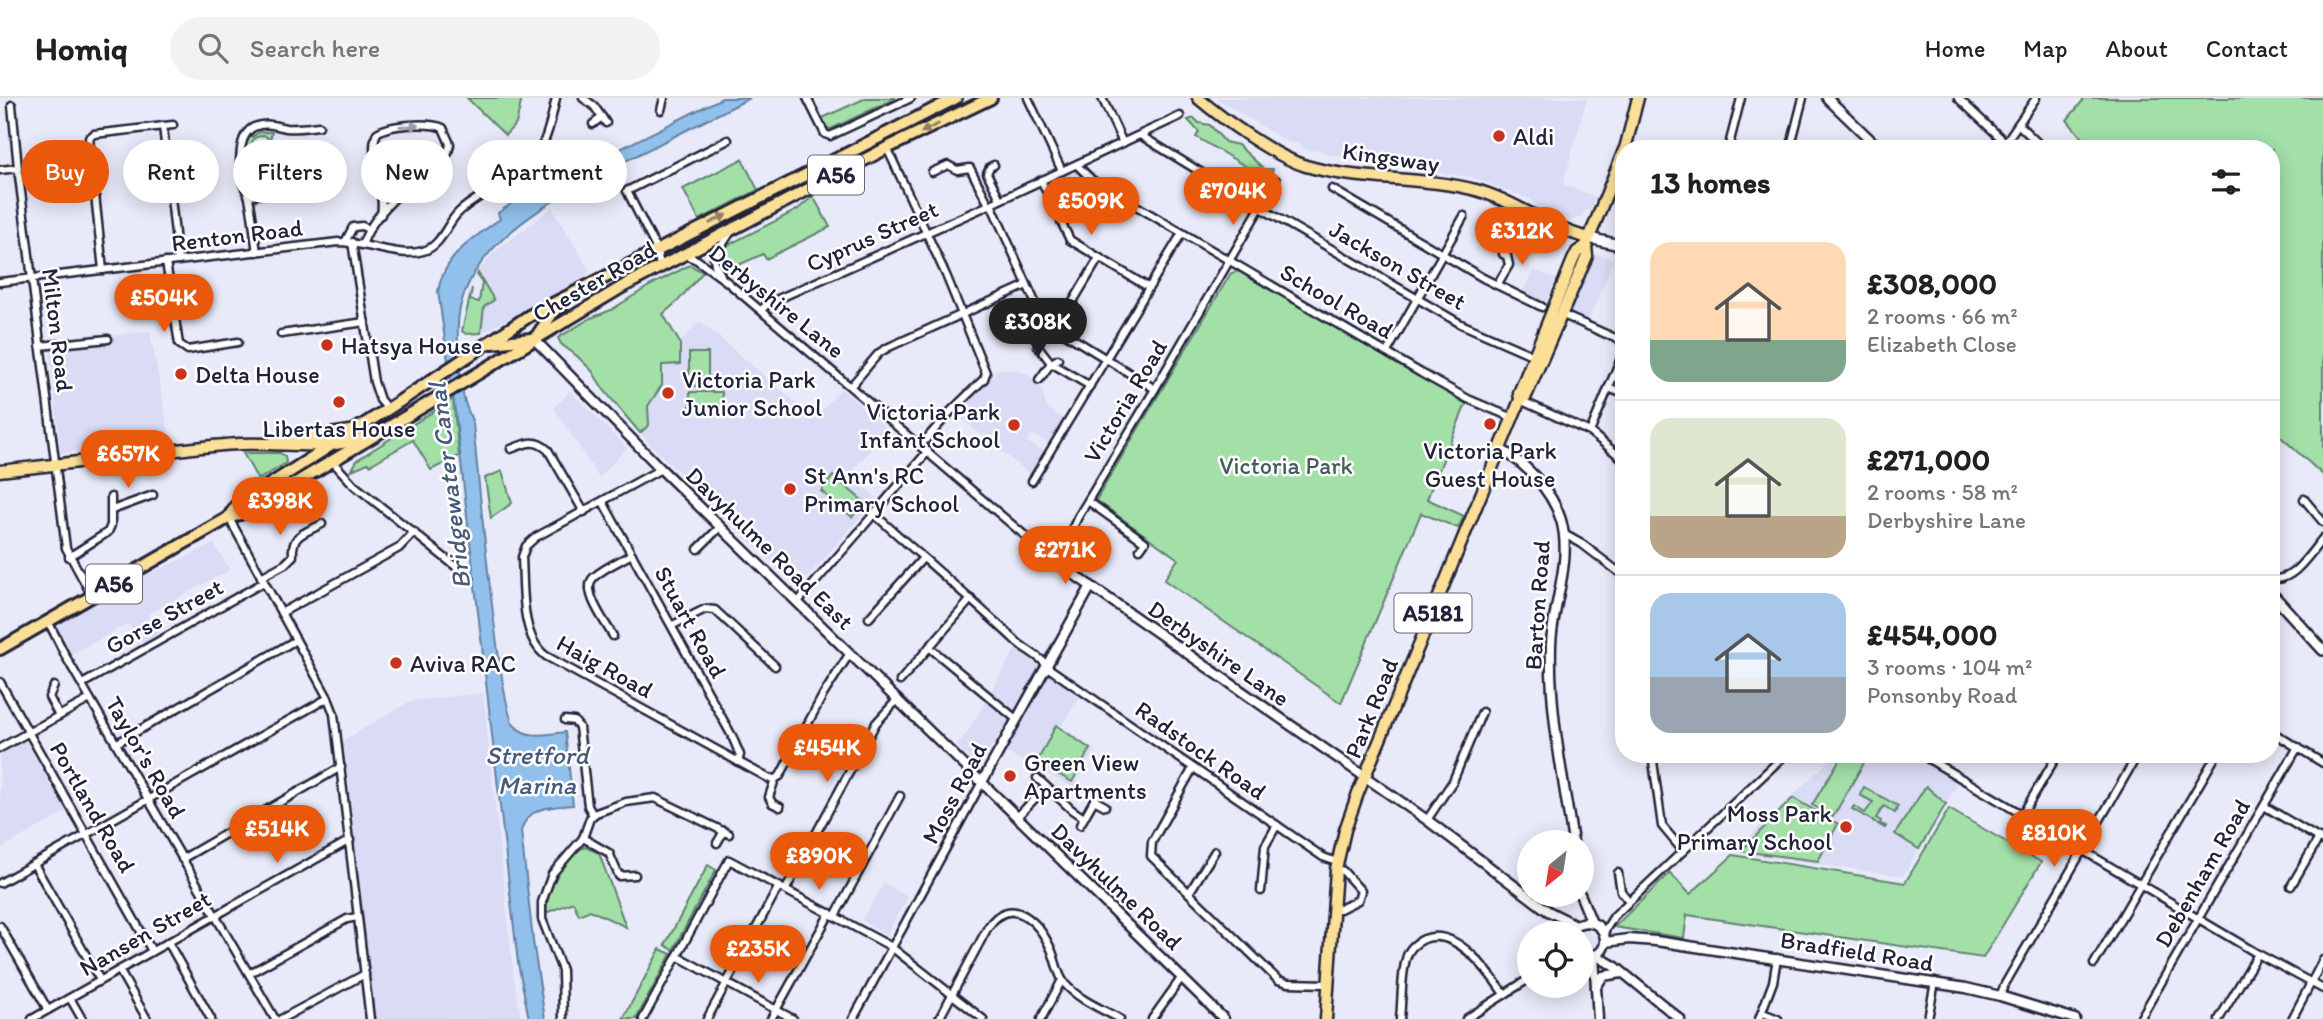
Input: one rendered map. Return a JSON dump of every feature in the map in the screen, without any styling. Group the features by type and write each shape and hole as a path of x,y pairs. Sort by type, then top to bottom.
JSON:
{"highway":[{"name":"Chester Road","path":"228,518 236,506 529,316 956,98"},
{"name":"Chester Road","path":"0,648 228,518 245,513 622,287 887,148 991,98"},
{"path":"609,276 622,287"},
{"path":"485,344 534,339 554,311 575,293"},
{"path":"388,409 396,415 407,417"},
{"path":"317,455 331,460"}],"main road":[{"name":"Kingsway","path":"1198,98 1230,123 1280,154 1304,165 1478,191 1515,205 1587,242"},
{"name":"A5181","path":"1627,140 1638,98"},
{"name":"A5181","path":"1500,449 1552,311 1587,256 1587,242 1615,172"},
{"path":"1587,242 1615,245"},
{"name":"A5181","path":"1520,400 1526,396 1552,311"},
{"path":"268,444 285,439 340,434 357,429"},
{"path":"0,471 203,446 332,445 350,443 384,431"},
{"name":"Park Road","path":"1326,1019 1336,866 1354,803 1500,449"},
{"path":"2280,603 2323,650"}],"street":[{"name":"Renton Road","path":"0,282 348,242 396,252 422,251 438,242 460,212 533,160 545,139 556,98"},
{"path":"583,98 594,106 604,120 593,124"},
{"path":"661,110 664,98"},
{"path":"807,98 825,134 830,136 911,98"},
{"path":"1028,98 1062,171"},
{"path":"1102,98 1123,143"},
{"path":"1730,140 1741,98"},
{"path":"1792,140 1803,98"},
{"path":"1827,98 1871,140"},
{"path":"1958,98 1997,140"},
{"path":"2007,140 2036,98"},
{"name":"Milton Road","path":"12,105 66,548 92,596"},
{"name":"Cyprus Street","path":"761,310 769,303 990,205 1180,116"},
{"path":"245,140 253,127 270,124 286,128 319,126"},
{"path":"2018,124 2035,140"},
{"path":"103,270 89,138 94,135 173,125"},
{"path":"363,243 368,229 381,215 407,187 448,153 450,144 443,128 433,125 388,127 377,133 374,144 383,199 381,215"},
{"path":"163,126 178,261"},
{"name":"Jackson Street","path":"1140,135 1469,328 1534,356"},
{"path":"660,266 657,250 627,191 728,140"},
{"path":"887,148 927,232 986,377 921,445"},
{"path":"932,172 948,165 957,170 970,168 1043,320 1156,389"},
{"path":"994,165 987,173 1000,200"},
{"name":"School Road","path":"1077,165 1092,180 1458,394 1513,418"},
{"path":"0,170 18,168"},
{"path":"1041,180 1067,236 1148,287"},
{"name":"Victoria Road","path":"1056,562 1088,500 1156,389 1276,180"},
{"path":"1332,189 1522,302 1552,311 1615,338"},
{"path":"250,203 257,252"},
{"path":"1387,352 1464,216"},
{"path":"368,229 362,226 354,227 348,242 365,322 375,389 388,409"},
{"path":"726,281 718,270 714,257 733,229"},
{"path":"1031,481 1182,233"},
{"name":"Derbyshire Lane","path":"683,254 698,260 726,281 1056,562 1427,820 1548,911 1557,921"},
{"path":"1497,285 1509,265 1507,256 1503,254"},
{"path":"1056,330 1099,258"},
{"path":"166,262 179,344 188,350 237,342"},
{"path":"851,386 879,353 1027,285"},
{"path":"281,334 365,322"},
{"path":"40,346 108,339"},
{"name":"Davyhulme Road East","path":"534,339 661,469 982,782"},
{"path":"1038,346 1051,363 1090,386"},
{"path":"1038,380 1051,363 1058,359"},
{"path":"1590,432 1615,372"},
{"path":"1608,388 1615,391"},
{"path":"1520,400 1590,432 1615,453"},
{"path":"511,449 527,443 543,445 584,512"},
{"name":"Barton Road","path":"1500,449 1516,458 1551,499 1564,534 1564,556 1551,645 1554,712 1571,830"},
{"path":"797,603 928,451"},
{"path":"331,460 354,485 470,578"},
{"name":"Haig Road","path":"661,469 536,537 523,551 530,637 546,656 738,762 775,779"},
{"path":"112,510 153,495"},
{"path":"69,557 108,532 112,510 111,497"},
{"path":"2304,499 2323,522"},
{"path":"1088,500 1145,542 1140,549"},
{"name":"Stuart Road","path":"603,502 732,736 740,755 738,762"},
{"name":"Radstock Road","path":"874,514 1024,648 1042,659 1050,669 1336,866"},
{"path":"228,518 328,698 334,715 370,1019"},
{"name":"Gorse Street","path":"82,684 263,580 293,556 292,544 296,538 321,524"},
{"path":"698,549 720,527"},
{"path":"281,613 399,548 414,532"},
{"path":"1564,534 1615,569"},
{"path":"2280,579 2288,576 2323,538"},
{"path":"613,636 590,595 589,587 594,578 632,554"},
{"path":"869,618 923,558"},
{"name":"Moss Road","path":"853,1019 1091,586"},
{"path":"900,681 971,599"},
{"path":"673,625 705,609 715,610 775,666"},
{"name":"Taylor's Road","path":"48,621 90,699 182,859 217,914 275,1019"},
{"path":"117,743 296,640"},
{"path":"929,647 1016,719"},
{"path":"780,807 772,803 769,797 775,779 780,776 823,695 850,653"},
{"name":"Portland Road","path":"0,682 152,951"},
{"path":"54,685 49,697 59,716"},
{"path":"0,883 328,698"},
{"path":"0,748 90,699"},
{"path":"706,1019 874,726 898,699"},
{"path":"1427,820 1453,781 1482,712"},
{"path":"565,720 574,721 579,727 588,806 593,815"},
{"path":"2280,737 2323,763"},
{"name":"Debenham Road","path":"2140,1019 2298,747"},
{"path":"1653,763 1662,826 1683,851"},
{"path":"1595,955 1601,951 1614,916 1776,763"},
{"path":"1935,763 2258,954 2323,989"},
{"path":"2022,815 2053,763"},
{"path":"2000,996 2133,763"},
{"path":"2094,964 2212,763"},
{"path":"182,859 341,767"},
{"path":"1193,768 1152,842 1150,851 1153,859 1278,980 1288,983 1328,984"},
{"path":"1037,778 1082,822 1095,797 1105,806"},
{"name":"Davyhulme Road","path":"982,782 1224,1019"},
{"path":"1017,816 1046,787"},
{"path":"772,1019 900,796"},
{"path":"562,1019 562,970 542,919 542,902 552,874 583,838 586,824 593,815 639,799 655,797 727,832 718,843"},
{"path":"2264,806 2321,840 2291,886"},
{"path":"1261,891 1265,846 1277,825"},
{"path":"583,838 608,853 619,876 635,875"},
{"name":"Nansen Street","path":"32,1019 350,840"},
{"path":"1189,893 1215,850"},
{"path":"643,1019 729,860 892,948 983,1019"},
{"path":"34,864 100,980"},
{"path":"1332,908 1341,908 1358,900 1360,891 1336,866"},
{"path":"1618,873 1621,891 1629,901"},
{"path":"939,1019 993,920 998,915 1012,911 1026,916 1043,934 1062,980 1079,995 1120,1019"},
{"name":"Derbyshire Lane","path":"1548,911 1570,921"},
{"path":"250,973 357,916"},
{"path":"1614,916 1594,923 1604,938 1606,953 1615,967"},
{"path":"0,926 48,1010"},
{"path":"1400,1019 1406,958 1412,947 1426,938 1440,937 1457,944 1488,972 1504,994"},
{"name":"Bradfield Road","path":"1604,938 1777,958 1935,982 2000,996 2075,1019"},
{"path":"168,942 211,1019"},
{"path":"2219,1019 2258,954"},
{"path":"1595,955 1615,967 1679,1019"},
{"path":"1595,955 1598,1019"},
{"path":"677,956 793,1019"},
{"path":"1777,958 1773,982 1761,1016 1778,1019"},
{"path":"2292,1019 2323,960"},
{"path":"119,970 147,1019"},
{"path":"281,1019 365,974"},
{"path":"1595,986 1606,974 1624,974"},
{"path":"1152,1019 1182,977"},
{"path":"1041,1019 1062,980"},
{"path":"1928,1019 1935,982"},
{"path":"1466,1019 1517,986"},
{"path":"70,998 82,1019"}],"shaded area":[{"path":"1216,98 1587,98 1563,184 1596,197 1590,210 1581,218 1570,220 1537,206 1530,199 1470,177 1441,173 1411,163 1347,157 1327,154 1317,149 1304,149 1299,144 1287,142"},
{"path":"552,208 590,271 579,281 481,333 486,287 478,273 480,269 493,253"},
{"path":"1596,254 1614,259 1589,320 1569,312"},
{"path":"1534,270 1556,279 1546,302 1522,292"},
{"path":"646,287 680,342 700,321 815,419 841,389 888,430 849,475 877,498 798,588 650,444 604,390 592,371 558,341 559,337 591,318 611,310"},
{"path":"150,331 170,441 61,453 49,343"},
{"name":"Victoria Park Infant School","path":"1004,369 1029,375 1042,390 1046,407 1063,418 1049,443 1031,434 1027,442 1044,451 1029,474 955,413 995,374 994,370"},
{"path":"570,391 627,448 599,478 554,408"},
{"path":"214,544 230,570 148,614 163,639 147,648 128,624 66,657 48,621"},
{"path":"1016,648 1079,698 1061,726 1095,750 1074,788 992,745 979,762 970,759 956,745 967,733"},
{"path":"483,693 514,978 521,1019 374,1019 344,740 407,703"},
{"path":"25,740 66,812 0,849 0,755"},
{"name":"Moss Park Primary School","path":"1827,763 1931,763 1960,780 1903,876 1733,852"},
{"path":"884,883 908,897 886,935 862,920"}],"green space":[{"path":"467,98 522,98 516,124 505,135"},
{"path":"866,98 896,98 831,129 824,127 820,119"},
{"path":"2085,98 2323,98 2323,475 2280,436 2280,140 2084,140 2067,120"},
{"path":"1194,118 1199,123 1210,125 1225,142 1238,145 1264,169 1273,169 1269,180 1196,137 1199,132 1188,120"},
{"path":"260,132 272,132 270,140 264,135 246,140"},
{"path":"742,159 758,190 699,220 683,189"},
{"path":"813,196 830,227 766,259 763,254 723,272 720,257 728,245 797,210"},
{"path":"690,265 703,272 663,314 680,343 680,364 662,365 662,385 648,406 649,425 640,433 604,390 592,371 561,344 558,338"},
{"name":"Victoria Park","path":"1239,271 1466,404 1427,499 1464,516 1458,528 1421,513 1341,703 1164,580 1178,559 1096,500 1231,273"},
{"path":"478,273 494,300 484,307 481,333 466,334 462,331 472,288 470,300 479,302 482,283"},
{"path":"689,353 708,353 708,386 689,386"},
{"path":"690,392 722,392 722,408 690,408"},
{"path":"453,399 459,456 431,470 413,440 370,465 368,463 352,470 357,460"},
{"path":"243,453 280,453 285,456 286,463 258,480"},
{"path":"502,471 512,503 491,518 485,478"},
{"path":"833,476 864,502 852,517 821,491"},
{"path":"1056,725 1090,749 1072,782 1037,762"},
{"path":"1838,763 1864,763 1833,817 1812,805"},
{"path":"1926,786 1946,804 1919,849 1895,834"},
{"path":"1864,787 1898,806 1895,813 1884,806 1876,818 1885,828 1852,809 1854,806 1865,813 1873,802 1860,795"},
{"path":"1793,798 1838,824 1818,861 1741,851"},
{"path":"1949,809 2041,862 1983,958 1687,915 1684,938 1614,927 1670,873 1690,894 1733,855 1905,883"},
{"path":"585,847 599,853 626,927 590,910 579,915 573,902 546,913 549,894 563,866 577,851"},
{"path":"708,865 716,870 673,950 665,945"},
{"path":"660,949 671,954 636,1019 623,1019"}],"water":[{"path":"722,98 750,98 627,160 627,146"},
{"name":"Stretford Marina","path":"512,203 551,203 508,235 476,270 459,313 458,342 460,374 473,424 495,633 508,709 514,725 525,733 538,735 565,732 573,805 535,812 524,823 521,831 545,1019 529,1019 518,963 455,410 438,291 446,268 453,258 500,219 498,213"}],"place":[{"name":"Aldi","path":"1499,136"},
{"name":"Hatsya House","path":"327,345"},
{"name":"Delta House","path":"181,374"},
{"name":"Victoria Park Junior School","path":"668,393"},
{"name":"Libertas House","path":"339,402"},
{"name":"Victoria Park Guest House","path":"1490,424"},
{"name":"Victoria Park Infant School","path":"1014,425"},
{"name":"St Ann's RC Primary School","path":"790,489"},
{"name":"Aviva RAC","path":"396,663"},
{"name":"Green View Apartments","path":"1010,776"},
{"name":"Moss Park Primary School","path":"1846,827"}],"water label":[{"name":"Bridgewater Canal","path":"449,486"}]}
